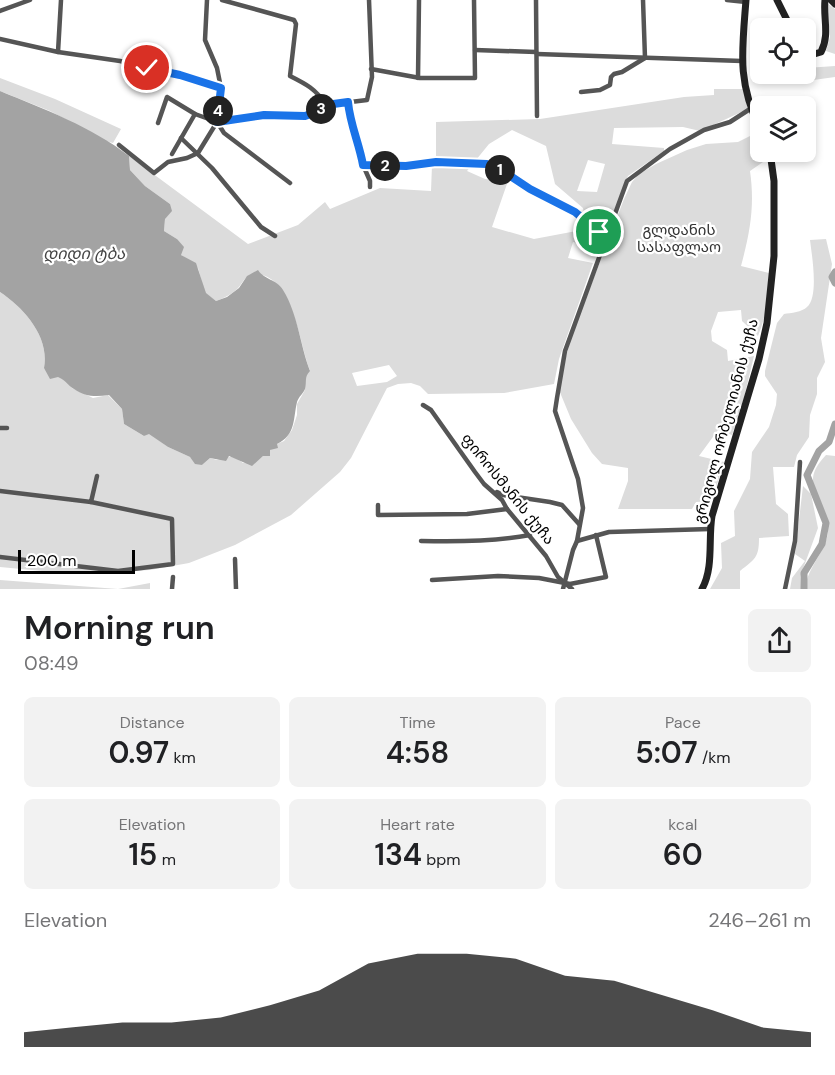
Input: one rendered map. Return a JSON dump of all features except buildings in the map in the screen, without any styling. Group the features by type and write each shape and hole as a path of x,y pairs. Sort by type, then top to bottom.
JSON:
{"main road":[{"path":"777,0 786,18"},
{"path":"816,54 821,52 825,45 825,0"},
{"path":"831,0 835,4"},
{"path":"746,1 742,61 750,109"},
{"name":"გრიგოლ ორბელიანის ქუჩა","path":"702,589 708,574 710,529 717,497 759,359 767,323 774,256 774,181 771,162"}],"street":[{"path":"0,10 30,0"},
{"path":"58,52 61,0"},
{"path":"119,145 154,172 168,162 198,153 217,122 221,88 217,68 205,40 207,0"},
{"path":"222,0 295,21 290,76 312,86 326,105"},
{"path":"158,123 167,97 195,114 217,122 264,115 305,116 319,111 326,105 367,100 371,69 369,0"},
{"path":"418,78 419,0"},
{"path":"371,69 418,78 472,79 476,76 474,0"},
{"path":"536,0 537,116"},
{"path":"643,0 645,58"},
{"path":"727,0 746,1"},
{"path":"0,39 58,52 120,61 180,75 221,88"},
{"path":"476,50 742,61"},
{"path":"581,92 606,87 610,84 614,74 622,72 645,58"},
{"path":"348,102 351,124 370,187"},
{"path":"563,589 577,541 582,508 578,478 555,411 565,351 606,236 629,177 670,148 704,130 730,122 750,109"},
{"path":"172,154 195,114"},
{"path":"217,122 224,133 290,183"},
{"path":"181,138 198,153 261,227 275,236"},
{"path":"363,165 406,166 436,162 487,164 575,212 591,227 606,236"},
{"name":"ფიროსმანის ქუჩა","path":"423,405 431,410 474,472 502,500 530,535 558,577 572,589"},
{"path":"0,428 7,428"},
{"path":"784,589 795,541 800,462"},
{"path":"91,502 97,476"},
{"path":"492,490 503,495 562,505 579,524"},
{"path":"0,491 91,502 172,519 173,564 118,571 0,557"},
{"path":"378,505 378,515 467,514 507,509"},
{"path":"577,541 609,532 710,529"},
{"path":"421,541 466,542 510,539 530,535"},
{"path":"432,580 498,576 539,578 570,584 606,577 596,535"},
{"path":"235,559 236,589"},
{"path":"172,589 173,577"}],"green space":[{"path":"827,3 835,9 835,54 826,51 830,37"},
{"path":"835,66 835,77 816,80 816,67"},
{"path":"0,78 55,99 121,129 113,143 106,141 50,111 0,91"},
{"path":"714,89 743,89 748,109 700,131 683,127 614,128 612,144 664,148 664,151 628,176 599,249 573,242 568,258 593,263 559,359 554,384 504,393 428,394 420,386 411,383 387,388 351,458 340,472 291,515 235,545 189,563 150,570 74,574 0,567 0,292 18,306 33,324 43,345 44,368 68,382 72,388 93,398 108,395 122,409 124,424 144,436 149,433 168,447 202,465 210,458 217,460 231,457 243,463 257,461 284,441 292,430 297,415 297,404 305,390 305,375 310,370 292,311 277,284 266,276 252,274 247,276 234,292 219,300 216,301 205,293 198,268 180,254 177,239 164,231 170,204 145,186 130,170 129,156 248,244 298,225 325,202 330,209 380,188 431,191 432,165 438,164 436,122 540,119 684,97 714,95","holes":["512,130 546,146 555,184 583,208 587,229 534,239 492,227 508,181 485,179 467,171 489,144","588,160 605,164 597,192 577,191","389,365 397,376 387,382 357,386 352,373"]},
{"name":"გლდანის სასაფლაო","path":"750,136 750,162 763,162 750,171 751,219 741,266 769,273 768,297 758,336 742,321 741,310 718,312 711,331 712,341 727,350 728,361 754,356 732,435 718,430 699,456 724,462 712,501 696,502 692,509 618,509 628,481 628,468 602,464 592,453 571,419 559,390 573,332 632,182 639,174 656,164 687,150 706,144 738,142"},
{"path":"826,239 832,264 821,338 825,362 817,378 817,394 810,415 809,437 797,455 794,467 773,467 776,504 788,514 789,536 759,538 755,558 740,571 740,589 710,589 722,568 721,543 735,536 734,511 750,479 752,452 769,427 776,405 777,394 765,376 765,371 777,323 784,314 802,310 811,302 814,276 810,240"},
{"path":"826,455 835,456 835,589 805,589 827,536 826,517 813,483 817,466"},
{"path":"803,486 811,494 818,528 800,577 801,589 790,589 792,578 805,561 795,554"},
{"path":"0,580 118,589 0,589"},
{"path":"150,583 150,589 118,589"}],"water":[{"name":"დიდი ტბა","path":"0,91 84,127 129,156 130,170 145,186 170,204 172,211 165,219 164,231 177,239 184,247 181,255 196,263 206,293 216,301 227,297 239,288 247,276 258,270 280,286 292,309 310,371 306,377 305,389 297,402 291,431 277,444 278,448 270,450 270,456 263,456 252,466 229,456 226,461 210,458 202,465 195,464 190,457 168,447 149,434 144,436 124,424 122,409 109,395 86,395 78,392 58,377 50,379 44,368 43,345 33,324 18,306 0,292"}],"waterway":[{"path":"835,272 832,277 835,283"},
{"path":"804,589 804,573 822,544 826,523 807,475 819,451 829,442 835,424"}],"route":[{"path":"147,68 180,75 221,88 217,122 264,115 305,116 319,111 326,105 348,102 351,124 358,141 363,165 406,166 436,162 487,164 562,207 575,212 599,232"}]}
